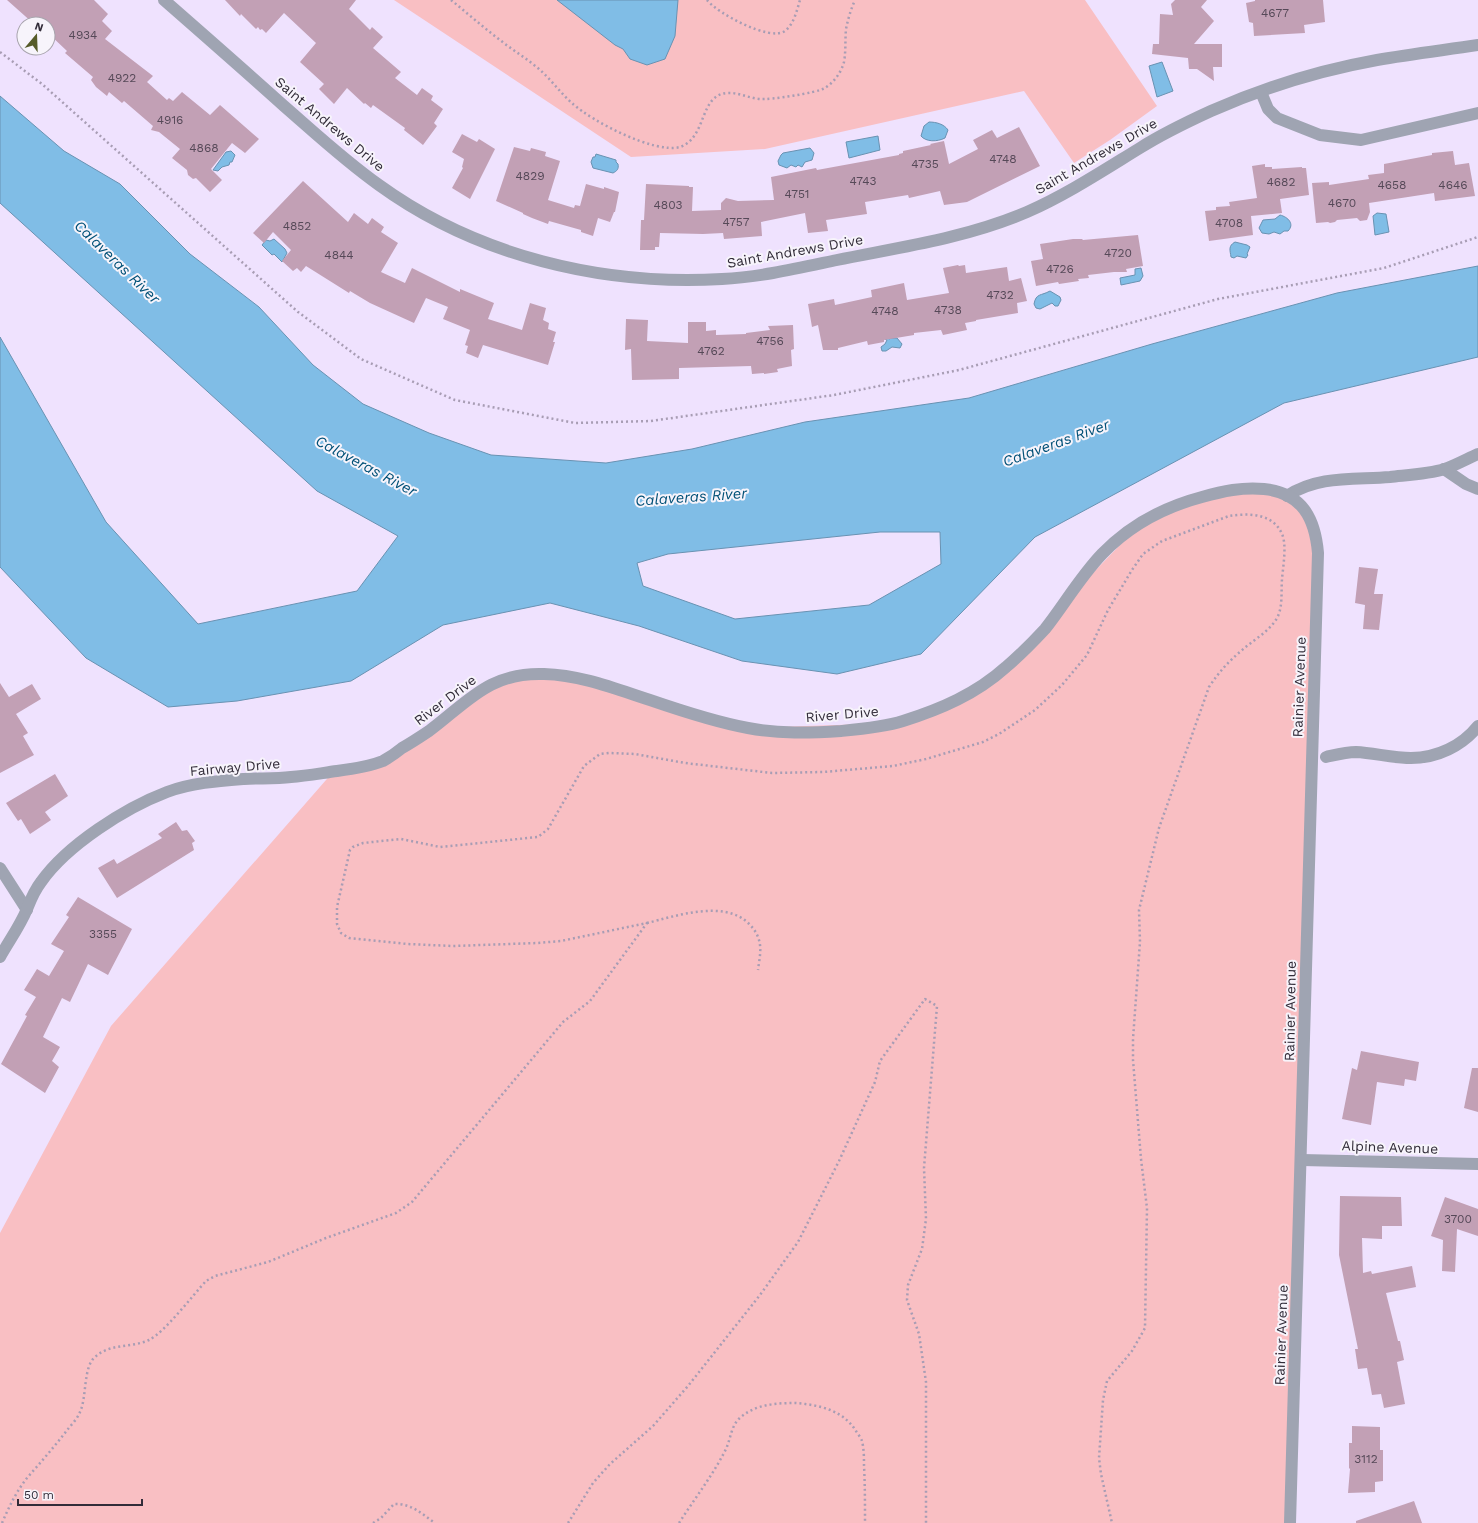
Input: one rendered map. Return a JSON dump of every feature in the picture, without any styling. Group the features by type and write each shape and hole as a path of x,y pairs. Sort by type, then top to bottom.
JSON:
{"street":[{"name":"Saint Andrews Drive","path":"164,0 345,159 382,187 421,212 497,247 541,261 586,272 632,278 679,280 717,279 771,273 954,236 991,226 1030,211 1057,197 1163,135 1214,110 1261,92 1326,71 1376,60 1478,44"},
{"path":"1261,92 1268,109 1277,118 1320,135 1361,140 1478,112"},
{"path":"1288,496 1298,489 1314,484 1343,479 1390,477 1444,469 1478,454"},
{"path":"1444,469 1466,484 1478,489"},
{"name":"River Drive","path":"333,772 365,767 385,760 428,732 473,694 491,684 524,675 542,674 588,680 707,718 750,728 786,732 819,732 855,730 897,723 938,710 960,700 1008,666 1044,630 1099,557 1115,541 1143,521 1193,499 1238,489 1256,488 1277,490 1301,504"},
{"name":"Rainier Avenue","path":"1290,1523 1302,1160 1318,553 1317,535 1310,517 1301,504"},
{"path":"1326,757 1354,752 1411,758 1430,757 1449,750 1469,737 1478,726"},
{"name":"Fairway Drive","path":"0,957 26,910 32,895 42,879 58,861 78,844 121,814 165,793 203,783 241,779 291,777 333,772"},
{"path":"0,868 26,910"},
{"name":"Alpine Avenue","path":"1302,1160 1478,1164"}],"path":[{"path":"451,0 500,40 535,65 574,105 604,124 628,136 648,144 672,148 689,142 695,135 711,100 717,95 726,93 738,94 758,99 770,100 824,89 840,73 844,63 846,28 855,0"},
{"path":"707,0 722,12 738,21 768,33 776,34 784,32 789,27 796,13 800,0"},
{"path":"0,52 42,84 298,312 362,359 455,400 575,423 651,422 834,395 959,370 1218,299 1384,268 1478,237"},
{"path":"758,970 761,947 758,937 752,926 741,916 730,913 702,911 561,941 453,946 406,944 349,938 341,933 337,924 337,907 350,850 353,847 363,843 401,839 440,847 538,837 548,829 584,766 600,754 635,754 685,763 772,773 823,772 893,766 926,759 983,742 999,734 1035,710 1062,685 1087,656 1108,610 1143,554 1162,541 1229,516 1256,514 1275,523 1282,534 1284,547 1280,610 1270,627 1223,667 1209,687 1159,828 1139,910 1140,942 1133,1060 1141,1159 1147,1208 1145,1328 1132,1351 1107,1382 1103,1400 1099,1458 1112,1523"},
{"path":"2,1523 15,1494 54,1448 80,1412 85,1394 89,1366 93,1358 100,1352 145,1342 151,1339 206,1281 215,1276 268,1262 326,1238 396,1213 412,1202 563,1022 590,1001 647,923"},
{"path":"568,1523 593,1483 610,1464 653,1426 688,1386 760,1295 798,1242 839,1161 875,1082 880,1061 924,999 937,1006 924,1168 926,1219 922,1249 908,1285 907,1300 919,1334 926,1382 926,1523"},
{"path":"679,1523 708,1481 723,1454 736,1422 752,1410 770,1404 782,1403 808,1404 823,1407 838,1414 851,1423 862,1440 865,1484 865,1523"},
{"path":"372,1523 381,1518 394,1504 403,1503 409,1505 435,1523"}],"shaded area":[{"path":"394,0 1085,0 1157,106 1110,140 1074,163 1024,91 765,149 631,157"},
{"path":"1277,491 1310,517 1318,553 1290,1523 0,1523 0,1233 111,1026 333,772 385,760 473,694 524,675 588,681 750,728 897,723 990,680 1143,521 1218,493"}],"water":[{"path":"557,0 678,0 675,36 665,59 647,65 630,59 623,49 615,45"},
{"path":"1162,62 1173,91 1157,97 1149,66"},
{"name":"Calaveras River","path":"0,96 64,151 120,184 190,254 259,307 313,365 363,404 429,433 491,455 606,463 692,449 805,422 969,398 1152,344 1337,293 1478,266 1478,357 1284,403 1035,537 921,654 837,674 742,661 639,626 550,603 443,625 351,681 237,701 168,707 86,658 0,567 0,337 106,522 198,624 357,591 398,536 317,491 0,203","holes":["880,532 940,532 941,564 869,605 735,619 643,586 637,563 668,554"]},
{"path":"929,122 940,124 948,130 945,138 932,141 921,136 924,126"},
{"path":"878,136 880,150 849,158 846,142"},
{"path":"810,148 814,153 812,160 805,162 802,167 798,165 796,167 791,165 787,168 779,165 778,161 783,153"},
{"path":"231,151 235,155 232,162 230,162 229,165 222,167 218,171 213,170 226,152"},
{"path":"596,154 616,160 618,164 617,170 613,173 593,168 591,162"},
{"path":"1377,213 1386,214 1389,232 1375,235 1373,216"},
{"path":"1280,215 1286,217 1291,223 1288,231 1284,231 1280,234 1274,232 1269,234 1262,233 1259,228 1263,220 1275,219"},
{"path":"274,239 285,249 287,253 282,262 262,245 266,240 270,241"},
{"path":"1235,242 1250,247 1246,258 1237,256 1234,258 1231,257 1230,247"},
{"path":"1141,268 1143,276 1140,281 1121,285 1120,278 1135,275 1135,269"},
{"path":"1050,291 1060,297 1061,300 1058,306 1055,306 1052,303 1040,309 1036,308 1034,304 1036,298 1039,295"},
{"path":"897,338 902,344 900,348 892,347 886,351 882,351 881,347 887,340 885,339"}],"building":[{"path":"7,0 94,0 108,14 102,21 112,31 105,39 153,76 147,82 167,100 169,98 173,101 182,92 210,115 220,105 259,139 245,153 232,143 211,169 222,180 210,192 196,178 193,179 188,175 187,170 172,158 180,149 159,132 151,130 153,126 124,101 122,103 109,92 107,96 96,87 91,80 93,77 65,53 67,51 56,41 56,16 25,16"},
{"path":"225,0 356,0 349,9 370,30 372,27 383,37 373,48 401,72 395,78 417,95 422,88 433,96 431,100 443,109 434,123 437,126 423,145 404,130 405,128 373,105 371,108 365,103 364,104 347,88 334,104 319,89 324,84 300,62 316,43 284,13 266,33 258,27 256,29 241,14 240,16"},
{"path":"1175,0 1207,0 1201,7 1214,21 1194,44 1222,44 1222,67 1213,67 1214,81 1197,69 1189,69 1188,58 1152,54 1153,44 1159,44 1160,14 1173,15 1171,4"},
{"path":"1255,0 1323,0 1325,22 1304,25 1305,33 1254,36 1253,23 1249,22 1246,3"},
{"path":"1019,127 1040,166 967,202 944,205 940,191 909,198 908,195 865,202 867,214 826,220 828,231 808,233 805,213 761,222 762,236 724,239 723,233 660,233 659,247 655,247 655,250 640,250 641,220 644,220 646,184 693,187 692,211 721,210 721,203 726,198 738,201 774,200 771,177 816,168 817,170 899,155 903,153 903,151 944,141 949,164 978,149 973,140 992,130 997,138"},
{"path":"462,134 477,142 479,139 495,149 470,199 452,188 463,168 464,159 452,152"},
{"path":"514,147 530,151 531,148 546,152 545,156 560,161 548,200 574,208 575,205 580,206 586,184 604,189 604,187 619,192 615,212 610,222 598,218 593,236 581,232 581,230 549,221 548,224 496,201"},
{"path":"1453,151 1455,165 1469,163 1475,196 1435,201 1434,193 1369,203 1370,212 1367,220 1360,221 1357,218 1337,220 1330,223 1316,223 1312,183 1329,182 1329,185 1369,179 1368,175 1384,173 1384,164 1432,155 1432,153"},
{"path":"1265,164 1265,167 1272,167 1272,169 1306,168 1309,195 1280,199 1282,213 1251,216 1253,235 1209,241 1205,211 1216,210 1216,207 1230,206 1229,202 1257,198 1252,166"},
{"path":"303,181 348,222 354,213 368,224 372,218 384,227 381,232 398,243 381,272 405,283 412,268 460,292 460,289 494,303 488,319 522,330 530,303 546,308 543,320 549,323 548,329 556,332 553,342 555,342 548,365 483,345 478,358 466,353 468,346 465,345 470,330 443,319 448,307 426,298 414,323 370,303 350,291 349,293 306,266 301,272 297,268 293,271 282,261 291,250 273,232 264,243 253,233"},
{"path":"1138,235 1143,266 1126,269 1127,272 1088,275 1089,278 1078,279 1079,281 1059,284 1058,282 1036,286 1031,261 1043,259 1040,244 1073,239 1083,240"},
{"path":"965,265 966,273 1007,267 1009,281 1021,278 1027,301 1017,303 1018,313 965,323 967,330 943,335 941,330 914,333 914,335 884,340 884,342 868,345 867,341 838,348 838,350 823,350 818,325 812,327 808,304 834,299 835,305 872,297 871,290 904,283 907,300 949,293 943,268"},
{"path":"626,319 648,320 647,341 688,343 688,322 706,322 706,331 716,330 716,335 746,334 770,330 768,326 793,325 794,349 791,350 792,366 777,369 778,372 764,374 752,374 751,366 679,368 679,379 632,380 631,349 625,350"},
{"path":"1359,567 1378,569 1374,594 1383,594 1379,630 1363,629 1365,605 1355,603"},
{"path":"0,683 9,697 32,684 41,699 16,714 28,733 23,736 34,755 0,773"},
{"path":"55,774 68,796 45,812 51,820 30,834 21,819 18,821 6,803"},
{"path":"176,822 182,831 187,830 195,841 192,843 194,850 117,898 98,868 114,859 117,864 162,838 158,834"},
{"path":"78,897 132,929 108,975 88,964 70,1002 62,998 43,1037 60,1047 52,1061 59,1067 45,1093 1,1064 27,1016 25,1015 36,997 24,990 37,969 49,976 64,951 51,944 69,917 66,915"},
{"path":"1361,1051 1419,1062 1416,1081 1405,1079 1404,1086 1377,1082 1371,1125 1342,1119 1352,1068 1357,1070"},
{"path":"1472,1068 1478,1068 1478,1112 1464,1108"},
{"path":"1340,1196 1401,1197 1402,1226 1382,1226 1382,1239 1362,1238 1363,1273 1371,1271 1372,1274 1412,1266 1416,1287 1386,1293 1404,1360 1397,1362 1405,1404 1384,1408 1381,1394 1372,1395 1367,1368 1358,1369 1355,1349 1358,1349 1339,1255"},
{"path":"1445,1197 1478,1209 1478,1236 1457,1229 1455,1272 1442,1271 1443,1240 1431,1236"},
{"path":"1352,1426 1380,1427 1380,1450 1383,1450 1383,1481 1375,1482 1375,1492 1348,1493 1350,1469 1349,1443 1352,1443"},
{"path":"1414,1501 1422,1523 1356,1523 1356,1521"}]}
